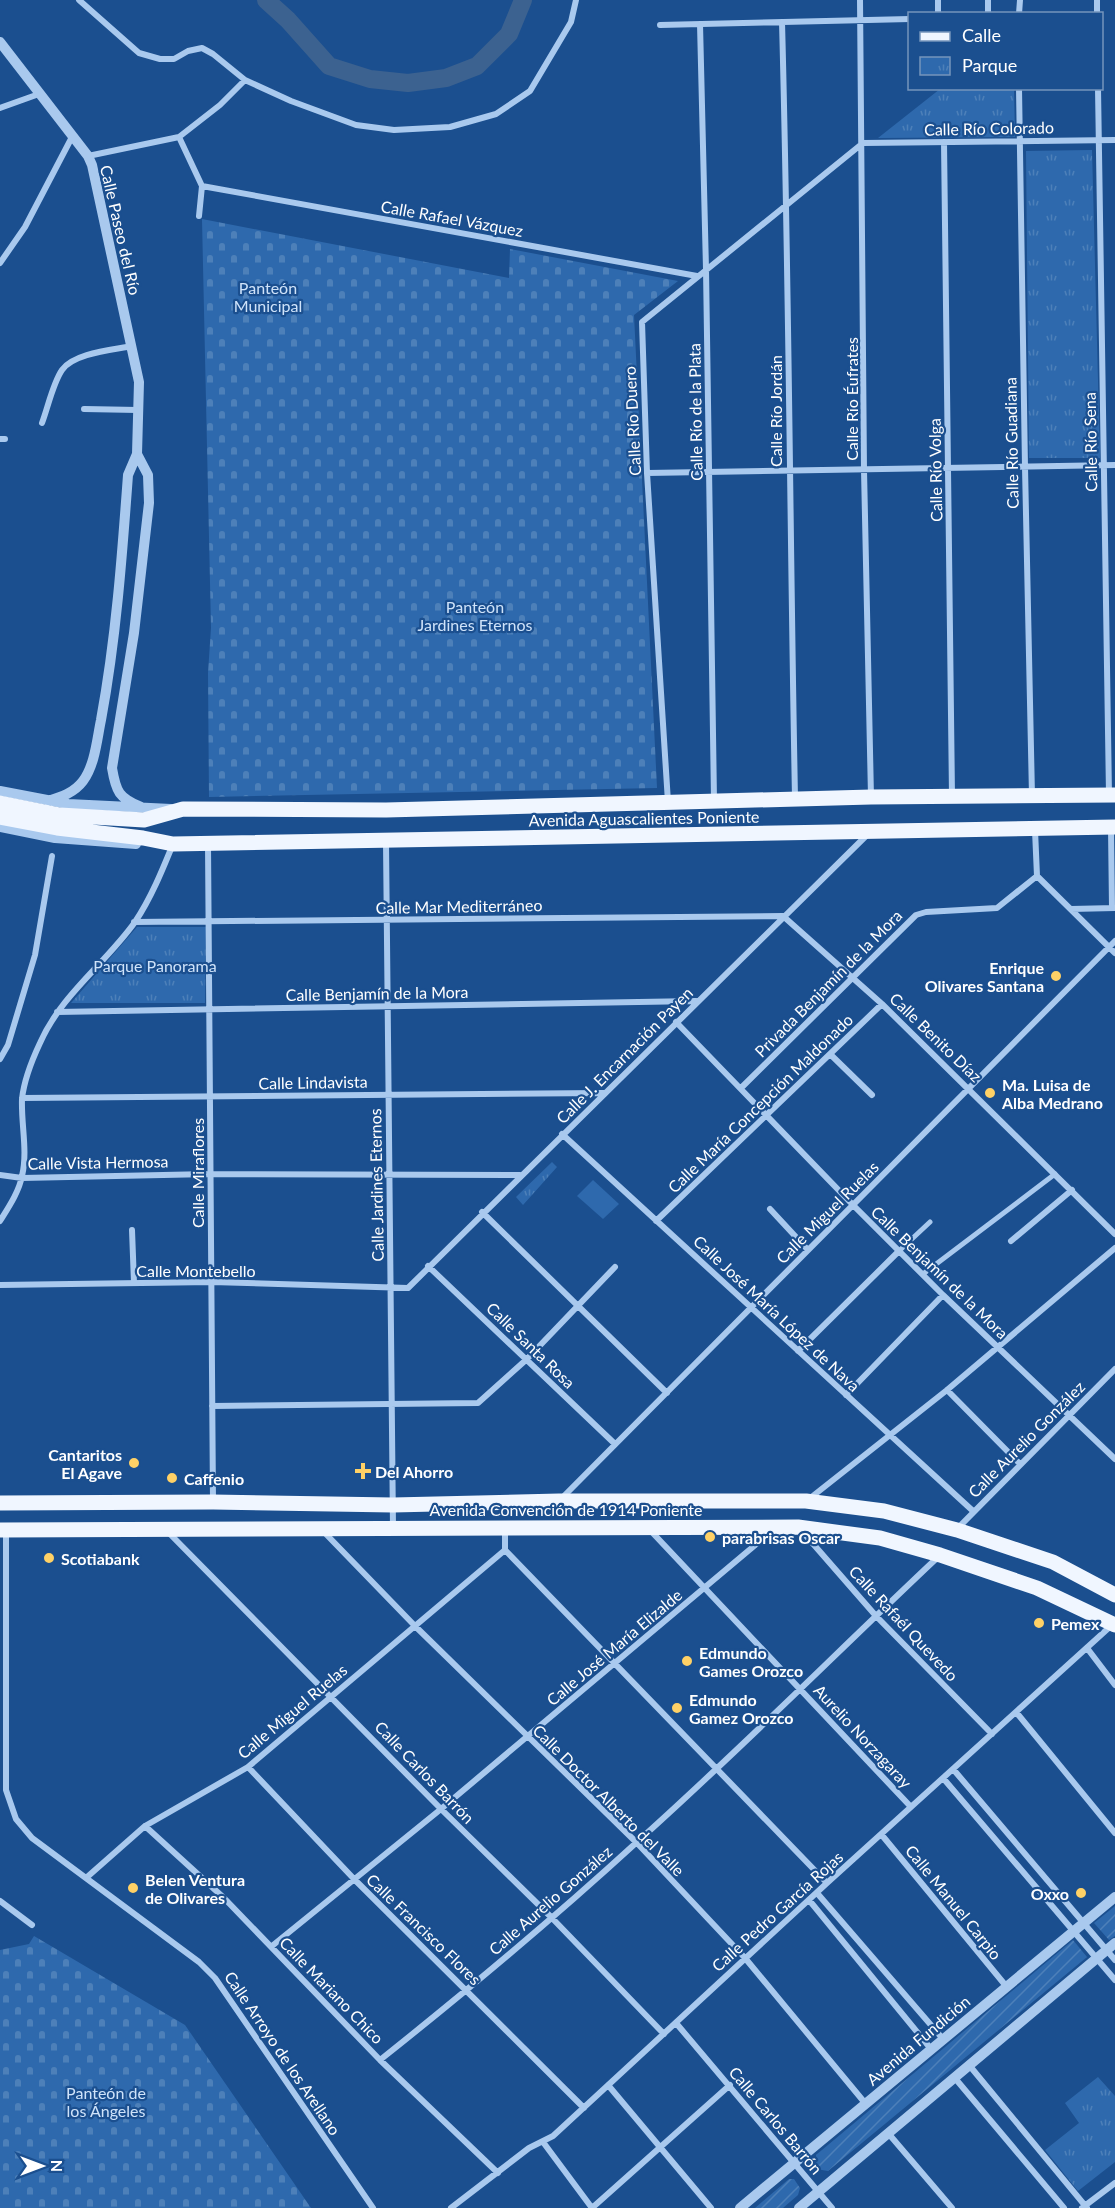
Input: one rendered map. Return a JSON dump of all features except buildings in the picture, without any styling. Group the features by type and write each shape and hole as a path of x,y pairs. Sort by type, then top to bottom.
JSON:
{"main road":[{"name":"Avenida Aguascalientes Poniente","path":"0,803 60,815 144,820 183,809 386,810 714,800 1112,795"},
{"name":"Avenida Aguascalientes Poniente","path":"0,817 57,828 143,838 173,844 1113,827"},
{"name":"Avenida Convención de 1914 Poniente","path":"0,1503 213,1502 393,1505 559,1501 806,1501 885,1511 957,1530 1053,1562 1115,1595"},
{"name":"Avenida Convención de 1914 Poniente","path":"3,1530 798,1527 880,1538 940,1555 1036,1588 1114,1624"}],"street":[{"path":"79,0 140,53 160,59 174,59 189,51 202,48 245,80 291,101 356,125 394,130 450,127 496,114 530,91 571,22 576,0"},
{"name":"Calle Río Éufrates","path":"860,0 864,470 871,797"},
{"path":"660,25 908,19"},
{"name":"Calle Río Jordán","path":"782,22 787,204 795,799"},
{"name":"Calle Río de la Plata","path":"700,24 710,472 714,800"},
{"name":"Calle Paseo del Río","path":"0,42 88,156 139,382 137,454 129,475 117,619 96,742 83,782 68,794 48,801"},
{"path":"88,156 179,137 220,105 245,80"},
{"name":"Calle Río Guadiana","path":"1019,90 1024,467 1032,796"},
{"name":"Calle Río Sena","path":"1098,90 1112,795"},
{"path":"0,108 39,94"},
{"path":"0,263 25,227 72,137"},
{"path":"179,137 202,186 199,216"},
{"name":"Calle Río Colorado","path":"863,143 1115,140"},
{"name":"Calle Río Volga","path":"944,142 952,797"},
{"name":"Calle Río Duero","path":"668,802 647,474 642,322 863,143"},
{"name":"Calle Rafael Vázquez","path":"202,186 697,276"},
{"path":"42,423 62,370 72,361 104,351 132,346"},
{"path":"84,409 138,410"},
{"name":"Calle Paseo del Río","path":"137,454 148,475 149,503 134,633 112,768 115,785 125,801 141,807"},
{"path":"647,474 1115,465"},
{"name":"Avenida Aguascalientes Poniente","path":"0,791 48,801 98,807 183,809"},
{"name":"Avenida Aguascalientes Poniente","path":"0,827 84,841 173,844"},
{"path":"1035,827 1037,876 1115,952"},
{"path":"1071,909 1114,908 1113,827"},
{"name":"Calle J. Encarnación Payen","path":"391,1287 408,1288 520,1175 872,831"},
{"name":"Calle Jardines Eternos","path":"386,841 393,1528"},
{"path":"0,1221 10,1206 22,1178 24,1160 22,1098 30,1067 41,1041 57,1012 134,922 155,887 173,844"},
{"name":"Calle Miraflores","path":"208,844 213,1502"},
{"path":"0,1059 8,1045 35,955 52,856"},
{"name":"Privada Benjamín de la Mora","path":"741,1088 916,915 926,912 997,908 1037,876"},
{"name":"Calle Mar Mediterráneo","path":"134,922 783,916"},
{"name":"Calle Benito Díaz","path":"783,916 853,976 1115,1234"},
{"name":"Calle Miguel Ruelas","path":"559,1501 1115,941"},
{"name":"Calle Benjamín de la Mora","path":"57,1012 697,1001"},
{"name":"Calle María Concepción Maldonado","path":"656,1221 882,1004"},
{"name":"Calle Benjamín de la Mora","path":"676,1022 943,1295 1115,1459"},
{"path":"830,1054 872,1095"},
{"name":"Calle Lindavista","path":"22,1098 604,1093"},
{"name":"Calle José María López de Nava","path":"562,1134 973,1511"},
{"name":"Calle Vista Hermosa","path":"0,1175 22,1178 210,1174 520,1175"},
{"path":"922,1274 1056,1174"},
{"path":"1011,1242 1072,1190"},
{"path":"770,1209 808,1250"},
{"path":"483,1212 666,1393"},
{"path":"798,1351 930,1222"},
{"path":"132,1230 134,1283"},
{"path":"806,1501 891,1436 1115,1248"},
{"name":"Calle Santa Rosa","path":"428,1266 615,1444"},
{"path":"213,1406 478,1403 527,1359 615,1267"},
{"name":"Calle Montebello","path":"0,1285 212,1282 391,1287"},
{"path":"846,1395 943,1295"},
{"name":"Calle Aurelio González","path":"957,1530 973,1511 1115,1369"},
{"path":"947,1390 1020,1464"},
{"name":"Aurelio Norzagaray","path":"646,1526 911,1807"},
{"name":"Calle José María Elizalde","path":"272,1946 356,1880 778,1526"},
{"name":"Calle Rafaél Quevedo","path":"798,1527 876,1616 992,1734"},
{"name":"Calle Doctor Alberto del Valle","path":"320,1528 415,1626 637,1843 745,1958 865,2103"},
{"path":"505,1529 506,1550 827,1883"},
{"name":"Calle Arroyo de los Arellano","path":"3,1530 3,1791 21,1827 32,1838 199,1962 215,1978 373,2208"},
{"name":"Calle Carlos Barrón","path":"166,1530 441,1809 551,1917 664,2034"},
{"name":"Calle Miguel Ruelas","path":"86,1878 145,1826 248,1767 506,1550"},
{"name":"Calle Aurelio González","path":"380,2060 468,1990 637,1843 940,1555"},
{"name":"Calle Pedro García Rojas","path":"451,2208 530,2148 553,2136 827,1883 1114,1624"},
{"path":"1087,1648 1115,1685"},
{"path":"1016,1712 1115,1833"},
{"name":"Calle Francisco Flores","path":"248,1767 356,1880 584,2108"},
{"path":"953,1769 1084,1923 1111,1947 1115,1960"},
{"path":"943,1778 1115,1980"},
{"name":"Calle Mariano Chico","path":"145,1826 224,1898 380,2060 498,2173"},
{"name":"Calle Manuel Carpio","path":"881,1834 1006,1986"},
{"path":"817,1893 943,2039"},
{"name":"Avenida Fundición","path":"740,2208 1115,1897"},
{"path":"809,1900 931,2049"},
{"path":"0,1901 32,1925"},
{"path":"799,2208 1111,1947"},
{"name":"Calle Carlos Barrón","path":"676,2023 832,2208"},
{"path":"969,2065 1085,2207 1115,2183"},
{"path":"954,2077 1064,2208"},
{"path":"608,2085 711,2208"},
{"path":"543,2142 592,2208 730,2085"},
{"path":"888,2133 952,2208"}],"green space":[{"path":"939,90 1014,90 1015,137 878,138"},
{"path":"1092,150 1100,458 1029,458 1026,151"},
{"name":"Panteón Jardines Eternos","path":"202,219 509,278 510,249 678,281 634,315 657,788 209,797 208,673 211,628"},
{"name":"Parque Panorama","path":"137,927 206,927 205,1003 71,1003"},
{"path":"552,1162 557,1167 523,1205 516,1197"},
{"path":"593,1180 619,1204 603,1219 577,1196"},
{"path":"1115,1906 1115,1936 1109,1940 1094,1923"},
{"name":"Panteón de los Ángeles","path":"34,1936 185,2025 311,2208 0,2208 0,1950 29,1944"},
{"path":"1073,1940 1087,1957 828,2171 816,2169 816,2155"},
{"path":"1098,2077 1115,2096 1115,2162 1078,2191 1045,2150 1079,2123 1065,2103"},
{"path":"789,2179 794,2179 800,2188 798,2195 783,2208 755,2208"}],"waterway":[{"path":"266,0 288,20 329,66 370,79 408,83 446,78 477,66 509,34 523,0"}],"place":[{"name":"Enrique Olivares Santana","path":"1056,976"},
{"name":"Ma. Luisa de Alba Medrano","path":"990,1093"},
{"name":"Cantaritos El Agave","path":"134,1463"},
{"name":"Del Ahorro","path":"363,1471"},
{"name":"Caffenio","path":"172,1478"},
{"name":"parabrisas Oscar","path":"710,1537"},
{"name":"Scotiabank","path":"49,1558"},
{"name":"Pemex","path":"1039,1623"},
{"name":"Edmundo Games Orozco","path":"687,1661"},
{"name":"Edmundo Gamez Orozco","path":"677,1708"},
{"name":"Belen Ventura de Olivares","path":"133,1888"},
{"name":"Oxxo","path":"1081,1893"}],"park label":[{"name":"Panteón Municipal","path":"268,296"}]}
